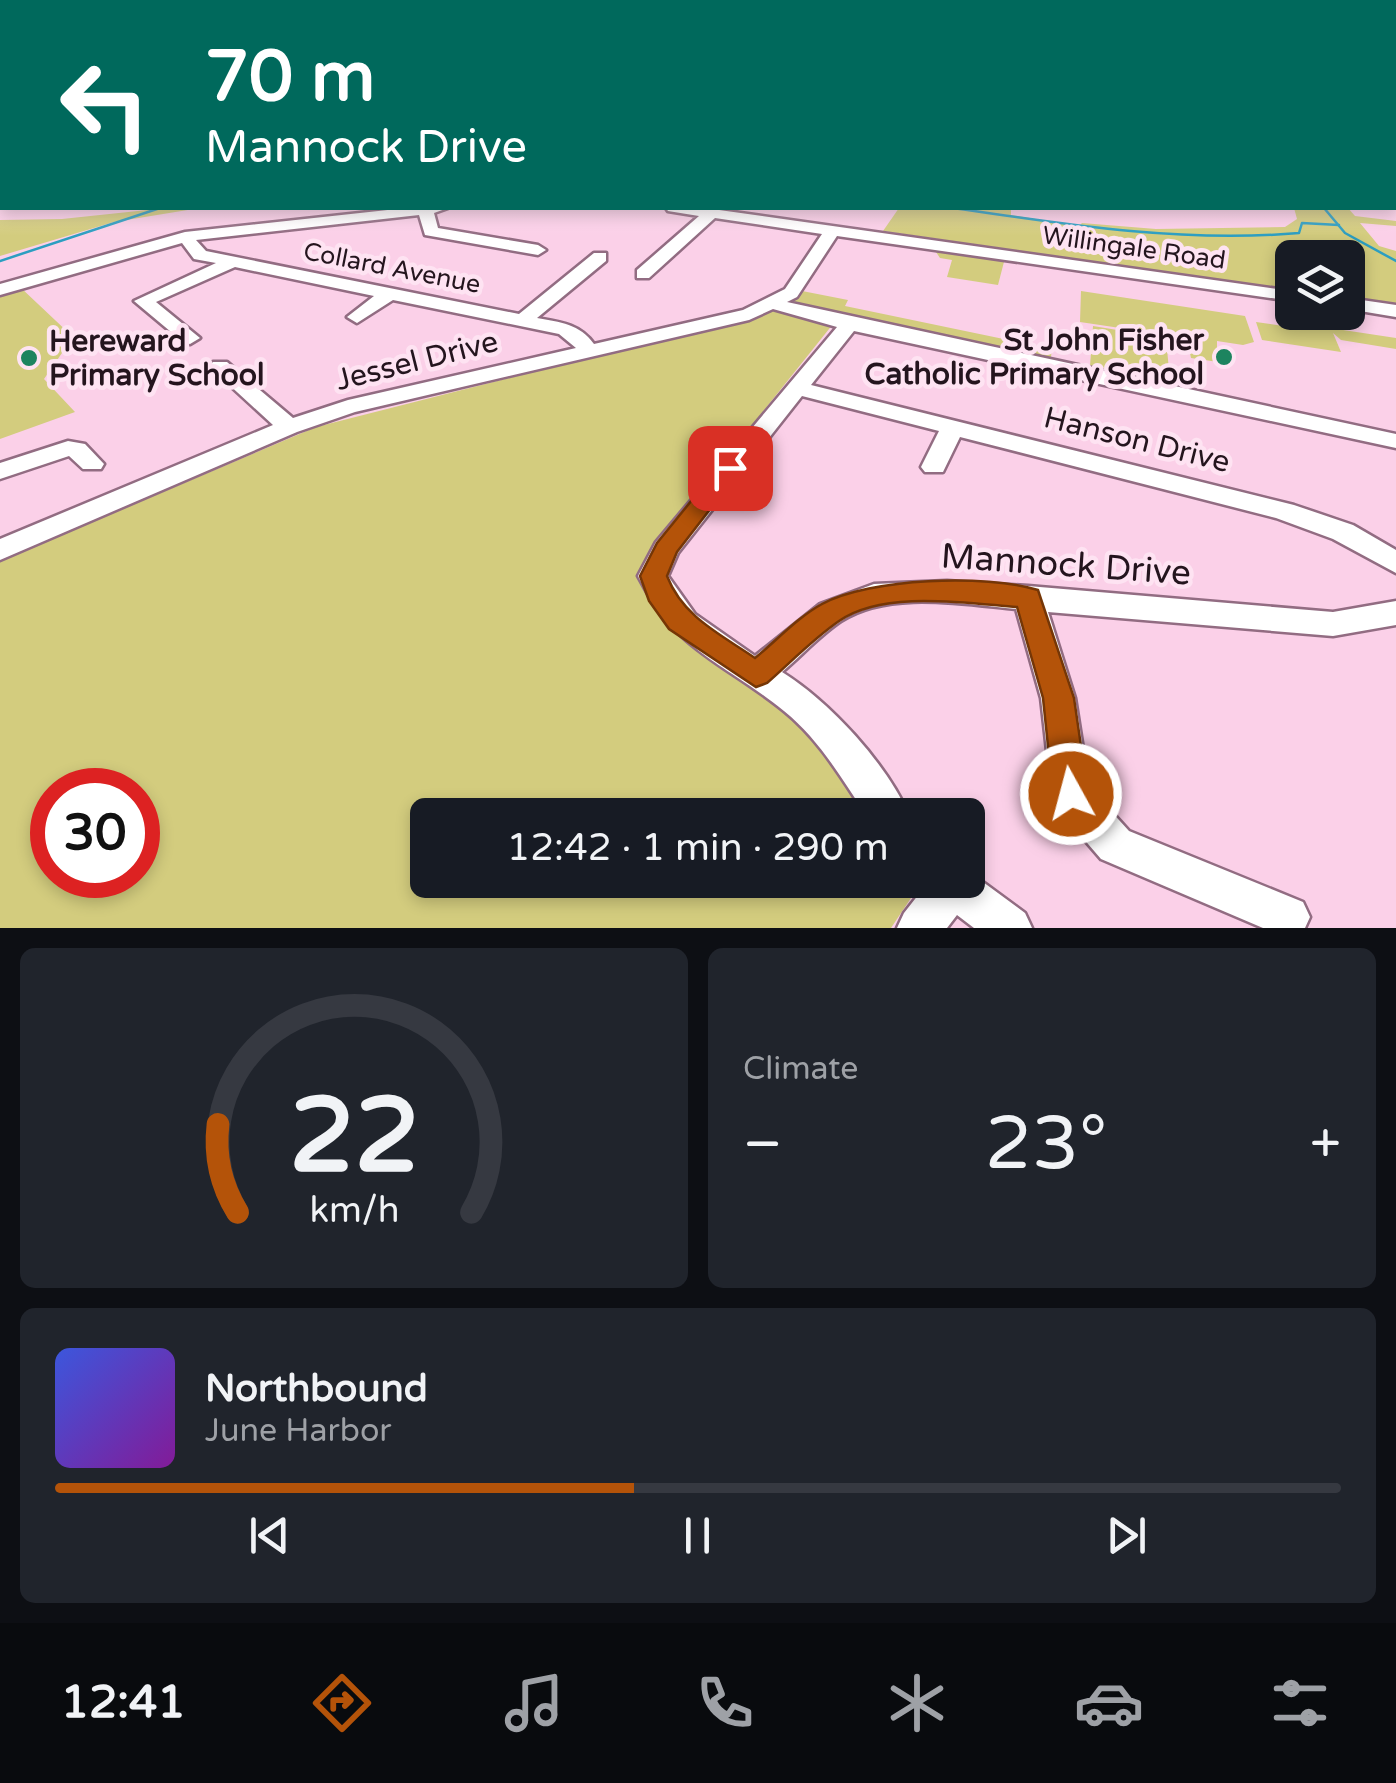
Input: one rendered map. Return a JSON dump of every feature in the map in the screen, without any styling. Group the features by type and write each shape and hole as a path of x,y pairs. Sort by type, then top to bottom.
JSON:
{"street":[{"path":"0,290 185,237 416,210"},
{"path":"433,210 431,232 538,250"},
{"name":"Willingale Road","path":"689,210 1275,294"},
{"path":"643,274 712,213"},
{"name":"Jessel Drive","path":"0,550 290,427 398,394 749,314 791,293 832,231"},
{"name":"Collard Avenue","path":"185,237 200,255 565,329 579,337 588,351"},
{"path":"973,277 984,252"},
{"path":"523,320 600,257"},
{"path":"190,338 143,301 233,262"},
{"path":"357,317 390,293"},
{"path":"774,304 849,324 1396,442"},
{"path":"1365,306 1396,310"},
{"path":"849,324 666,549 653,576 662,601 679,621 820,722 876,798"},
{"path":"220,366 290,427"},
{"name":"Hanson Drive","path":"795,388 1284,511 1343,532 1396,563"},
{"path":"934,467 953,427"},
{"path":"0,471 60,442 76,449 92,464"},
{"name":"Mannock Drive","path":"756,674 831,612 874,595 946,592 1333,624 1396,613"},
{"path":"1028,598 1058,698 1071,794 1116,845 1288,917"},
{"path":"920,928 940,898"},
{"path":"968,898 1010,928"}],"shaded area":[{"path":"188,210 114,222 0,256 0,220"},
{"path":"898,210 1011,210 1011,215 1079,226 1082,223 1156,229 1285,227 1297,219 1295,210 1350,210 1355,216 1396,221 1396,226 1360,223 1379,246 1396,251 1396,304 1365,299 1365,240 1275,240 1275,288 883,231"},
{"path":"934,249 1005,258 998,285 947,277 952,260 940,258"},
{"name":"Hereward Primary School","path":"20,287 73,337 44,379 75,412 0,439 0,293"},
{"path":"797,290 848,300 845,306 1052,349 1050,364 781,303"},
{"path":"1081,291 1245,316 1254,342 1243,345 1217,341 1217,348 1228,350 1231,359 1217,357 1218,362 1191,358 1188,343 1170,340 1167,335 1080,322"},
{"path":"777,310 833,324 649,554 645,580 648,594 663,616 789,711 858,798 410,798 410,898 911,898 891,928 0,928 0,561 316,427"},
{"path":"1256,322 1275,325 1275,330 1343,330 1396,338 1396,349 1341,340 1333,333 1341,352 1262,340"},
{"path":"1093,326 1166,338 1170,381 1090,366"}],"waterway":[{"path":"0,261 154,210"},
{"path":"968,210 1083,226 1212,236 1299,233 1302,223 1338,225"},
{"path":"1326,210 1338,225"},
{"path":"1338,225 1345,233 1396,261"}],"place":[{"name":"St John Fisher Catholic Primary School","path":"1224,357"},
{"name":"Hereward Primary School","path":"29,358"}],"route":[{"path":"730,468 666,549 653,576 662,601 679,621 756,674 831,612 874,595 946,592 1028,598 1058,698 1071,794"}]}
